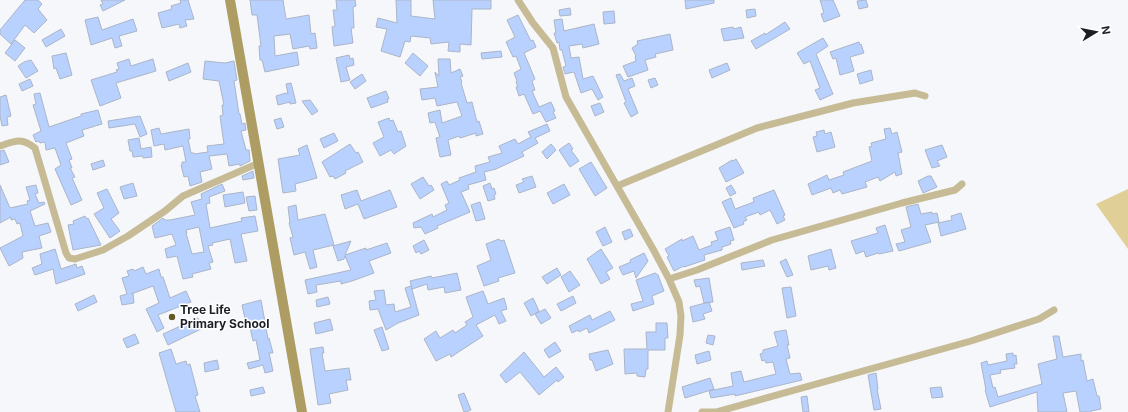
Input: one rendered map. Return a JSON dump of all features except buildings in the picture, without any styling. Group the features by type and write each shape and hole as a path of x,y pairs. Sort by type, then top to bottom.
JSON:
{"main road":[{"path":"230,0 302,412"}],"street":[{"path":"518,0 533,23 553,48 566,97 669,280 679,302 681,316 680,335 668,412"},
{"path":"617,186 757,128 853,103 915,93 925,96"},
{"path":"0,146 18,140 27,142 35,148 66,253 69,258 75,259 103,250 128,236 165,212 183,196 259,162"},
{"path":"669,280 772,240 902,203 955,190 962,184"},
{"path":"702,412 716,412 971,341 1039,319 1054,310"}],"shaded area":[{"path":"1128,189 1128,249 1096,204"}],"place":[{"name":"Tree Life Primary School","path":"172,317"}]}
